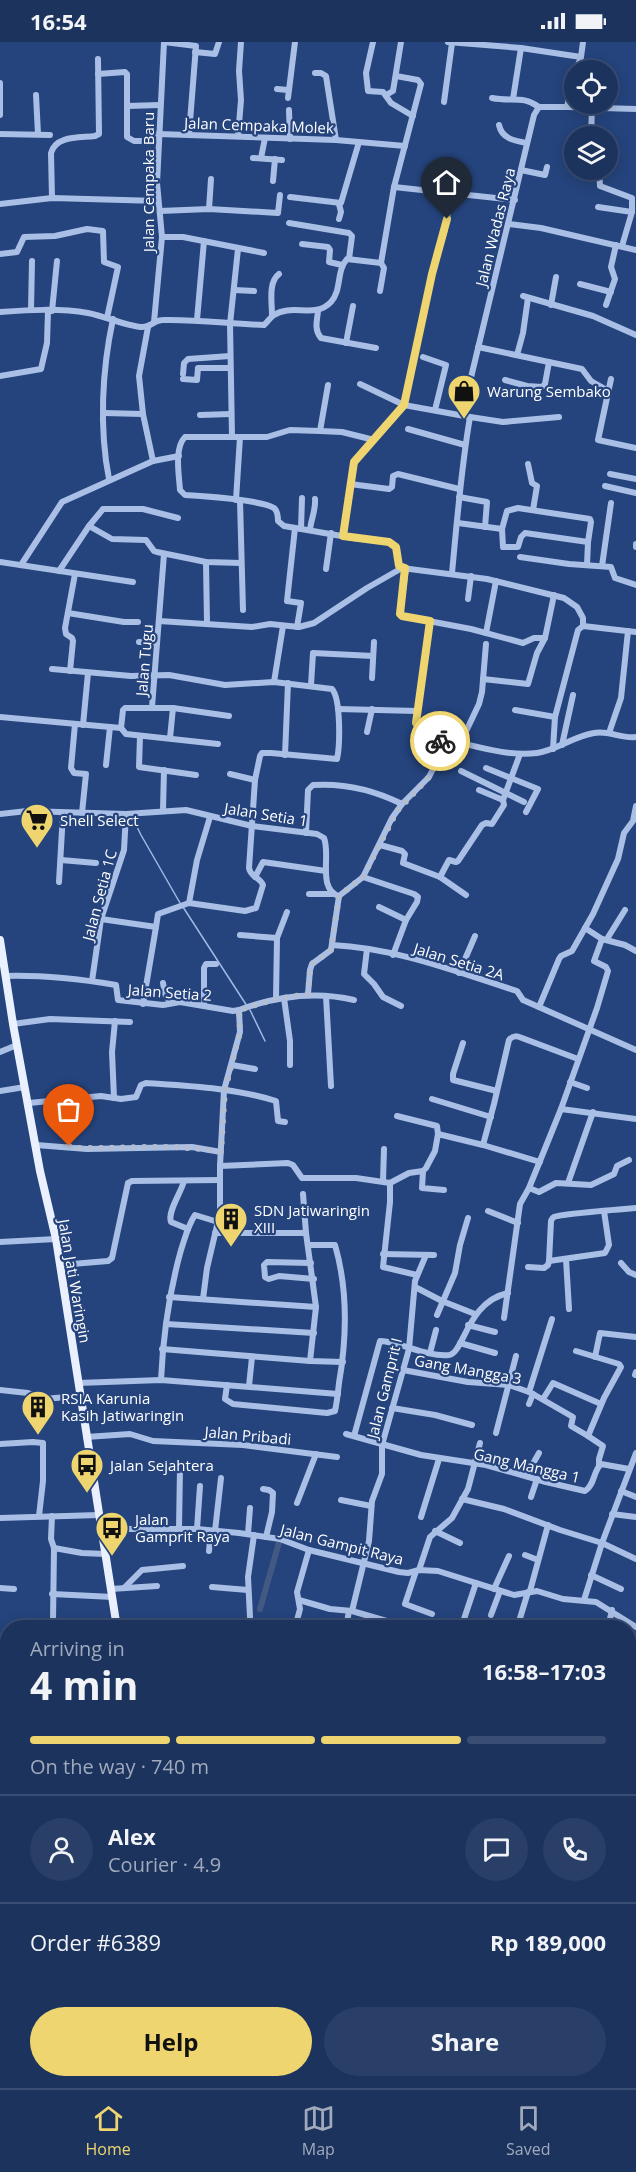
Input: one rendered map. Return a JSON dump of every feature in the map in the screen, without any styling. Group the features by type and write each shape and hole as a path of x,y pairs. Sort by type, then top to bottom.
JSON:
{"main road":[{"name":"Jalan Jati Waringin","path":"0,940 4,979 56,1239 116,1620"}],"street":[{"path":"164,42 195,45 189,134"},
{"name":"Jalan Cempaka Baru","path":"153,461 143,414 139,376 151,325 162,237 158,201 158,137 164,42"},
{"path":"195,52 215,54 219,42"},
{"path":"238,136 241,100 238,71 241,42"},
{"path":"288,99 295,42"},
{"path":"374,42 366,73 367,90 371,92 379,90 392,104 413,116"},
{"path":"386,95 393,91 401,42"},
{"path":"444,102 450,42 521,48 581,57"},
{"path":"580,60 583,42"},
{"path":"513,99 521,48"},
{"path":"52,198 51,153 53,147 62,140 99,134 98,59"},
{"path":"315,73 326,76 336,140"},
{"path":"98,74 127,74 127,106 160,105"},
{"path":"380,291 384,268 381,263 394,187 421,84 420,81 396,76"},
{"path":"0,83 0,116"},
{"path":"277,89 288,90"},
{"path":"36,95 38,134"},
{"path":"492,99 527,100 539,107 564,107"},
{"name":"Jalan Cempaka Molek","path":"127,106 126,134 129,140 189,134 336,140 405,146"},
{"name":"Jalan Wadas Raya","path":"462,415 534,115 539,107"},
{"path":"618,109 636,109"},
{"path":"289,110 290,138"},
{"path":"499,125 500,131 510,139 527,143"},
{"path":"0,134 50,135"},
{"path":"261,158 265,138"},
{"path":"339,219 341,212 339,204 344,196 359,142"},
{"path":"253,158 278,160 273,181"},
{"path":"521,170 545,175 547,167"},
{"path":"209,209 211,178"},
{"path":"598,180 600,186 631,196 632,212 612,267 615,279 606,305"},
{"path":"394,187 515,200"},
{"path":"343,536 354,462 404,405 435,258 444,234 452,192"},
{"path":"160,211 209,209 278,213 280,195"},
{"path":"290,197 339,204"},
{"path":"0,204 52,198 158,201"},
{"path":"598,207 632,212"},
{"path":"289,223 348,233 352,237 349,259"},
{"path":"509,224 541,228 636,250"},
{"path":"0,254 17,252 24,237 55,236 87,229 103,231 104,262 118,267 106,355 105,455 110,479"},
{"path":"162,237 183,237 264,253"},
{"path":"196,320 204,241"},
{"path":"302,244 328,248 329,262 342,265"},
{"path":"232,437 230,324 238,249"},
{"path":"0,312 31,310 90,314 141,327 159,320 264,325 272,315 290,310 318,311 333,300 338,291 342,265 345,260 381,263"},
{"path":"31,310 32,261"},
{"path":"0,376 41,369 47,344 57,261"},
{"path":"272,315 274,278 279,274"},
{"path":"550,305 556,277"},
{"path":"580,284 611,292"},
{"path":"234,290 254,291"},
{"path":"517,355 523,333 525,297 593,316 636,335"},
{"path":"346,343 353,306"},
{"path":"318,311 317,334 321,338 376,348"},
{"path":"478,347 582,369 591,381 608,393"},
{"path":"230,356 188,359 184,363 183,377 197,380 198,368 230,368"},
{"path":"423,357 446,365 435,410"},
{"path":"505,380 527,386 542,387 545,384 549,362"},
{"path":"611,379 598,440 636,448"},
{"path":"360,384 404,405 470,417 503,422 559,417"},
{"path":"321,430 328,385"},
{"path":"104,413 143,414"},
{"path":"200,415 231,414"},
{"path":"452,573 458,523 459,489 470,417"},
{"path":"408,429 465,446"},
{"path":"374,440 342,432 321,430 290,430 267,437 184,436 179,456 180,490 182,494 238,500 272,507 277,512 280,524 393,544 396,547 399,564 404,568 471,576 569,600 577,607 583,618 583,626"},
{"path":"240,437 238,500 243,610"},
{"path":"21,565 62,502 153,461 179,456"},
{"path":"528,464 532,483 537,486 533,510"},
{"path":"350,484 389,489 392,487 393,476 398,474 459,489"},
{"path":"610,474 636,479"},
{"path":"605,486 636,493"},
{"path":"459,497 487,502 485,527"},
{"path":"297,627 301,603 287,601 303,498"},
{"path":"310,530 316,508 315,499"},
{"path":"602,566 611,503"},
{"path":"59,571 100,511 111,508 143,509 177,518"},
{"path":"587,565 590,519 518,508 507,511 502,530 503,548 518,547 525,533 588,545"},
{"path":"458,523 502,530"},
{"path":"89,526 112,539 146,540 154,551 164,554 206,562 241,563"},
{"path":"326,569 331,533"},
{"name":"Jalan Tugu","path":"121,728 123,709 152,707 164,554"},
{"path":"520,557 613,568 615,578 636,585"},
{"path":"0,562 133,582"},
{"path":"206,562 207,623"},
{"path":"159,621 252,627 270,624 297,627 314,623 367,588 404,568"},
{"path":"404,568 400,614 402,616 523,643 534,638 545,638"},
{"path":"70,671 73,640 65,630 75,574"},
{"path":"468,599 471,576"},
{"path":"486,633 496,581"},
{"path":"483,679 528,684 537,653 545,638 554,595"},
{"path":"68,613 138,622"},
{"path":"430,621 417,711 417,726 438,733 442,740"},
{"path":"274,682 284,626"},
{"path":"553,749 555,717 578,630 583,626 636,632"},
{"path":"609,733 621,698 628,631"},
{"path":"139,642 157,644"},
{"path":"372,678 374,642"},
{"path":"461,742 478,708 486,644"},
{"path":"311,685 313,653 373,656"},
{"path":"52,669 88,673 169,675 236,686 274,682 288,683 334,690 338,710 337,759 262,753 259,759 255,780 249,868 251,874 262,882 263,889 257,905 252,910 245,911 183,905 158,914 143,1004"},
{"path":"83,725 88,673"},
{"path":"285,755 288,683"},
{"path":"562,745 573,695"},
{"path":"152,707 229,716"},
{"path":"170,738 173,708"},
{"path":"367,732 372,709"},
{"path":"338,710 417,711"},
{"path":"515,710 555,717"},
{"path":"0,717 121,728 124,733 140,736 218,744"},
{"path":"75,724 71,768 74,773 86,774 82,813"},
{"path":"106,765 110,727"},
{"path":"442,740 520,754 553,749 589,734 609,733 626,738 636,737"},
{"path":"140,736 139,767 196,775"},
{"path":"309,894 336,895 363,877 387,827 402,804 429,777 442,740"},
{"path":"440,877 449,860 458,861 482,825 492,824 504,805 503,800 520,754"},
{"path":"486,768 538,789 526,812"},
{"path":"163,810 164,770"},
{"path":"461,771 524,802"},
{"path":"230,774 255,780"},
{"path":"306,833 308,790 312,785 351,786 385,795 402,804"},
{"path":"479,790 503,800"},
{"path":"539,1007 559,959 573,951 585,928 618,859 622,838 633,821 636,806"},
{"name":"Jalan Setia 1","path":"0,814 27,811 126,814 186,810 252,826 317,834 324,838 326,846 327,888 336,895"},
{"path":"59,882 63,813"},
{"name":"Jalan Setia 1C","path":"93,981 101,919 124,850 126,814"},
{"path":"183,905 210,817"},
{"path":"380,845 402,851 405,854 403,862 405,864 440,877 466,895"},
{"path":"61,860 96,863"},
{"path":"255,876 263,862 326,871"},
{"path":"363,877 416,895 417,902 406,920 393,955"},
{"path":"308,994 312,964 327,954 332,945 336,895"},
{"path":"379,907 406,920"},
{"path":"504,1318 521,1201 529,1188 561,1109 608,971 606,967 594,960 604,939 625,910"},
{"path":"287,912 277,938 280,998 290,1041 290,1065"},
{"path":"101,919 156,927"},
{"path":"585,928 604,939 635,948"},
{"path":"240,935 277,938"},
{"path":"459,973 475,936"},
{"name":"Jalan Setia 2A","path":"332,945 367,949 434,963 517,991 521,999 636,1050"},
{"path":"367,949 364,974 383,997 402,1006"},
{"path":"204,1005 204,968 206,964 216,964"},
{"name":"Jalan Setia 2","path":"4,979 35,975 93,981 117,986 117,1000 163,1005 177,1002 239,1010 280,998 308,994 354,1000"},
{"path":"163,983 165,996 171,1004"},
{"path":"326,996 330,1086"},
{"path":"203,1299 218,1222 225,1090 240,1032 239,1010"},
{"path":"13,1024 50,1019 130,1022"},
{"path":"114,1098 112,1052 115,1021"},
{"path":"483,1145 509,1040 515,1036 578,1059"},
{"path":"463,1043 453,1080 497,1091"},
{"path":"0,1052 17,1045"},
{"path":"232,1065 255,1069"},
{"path":"570,1082 587,1088"},
{"path":"29,1103 101,1096 130,1099 136,1097 141,1085 146,1083 225,1090 276,1101 278,1121 285,1122"},
{"path":"0,1091 25,1087"},
{"path":"432,1099 491,1117"},
{"path":"561,1109 636,1119"},
{"path":"568,1182 594,1112"},
{"path":"397,1116 437,1126 438,1134 431,1160 423,1171 422,1188 444,1190"},
{"path":"438,1134 540,1162"},
{"path":"36,1145 87,1149 192,1147 221,1152"},
{"path":"384,1149 390,1202 382,1264 385,1269 417,1275"},
{"path":"529,1188 539,1192 556,1183 591,1185 614,1174 617,1166 629,1160"},
{"path":"220,1166 288,1163 293,1165 303,1178 356,1178 387,1182 409,1173 423,1171"},
{"path":"60,1265 108,1261 112,1258 128,1183 132,1181 220,1180"},
{"path":"184,1181 169,1214 169,1220 188,1229"},
{"path":"303,1194 316,1307 310,1361"},
{"path":"528,1266 544,1268 548,1265 553,1217 636,1208"},
{"path":"488,1211 518,1223"},
{"path":"549,1261 600,1255 607,1251 609,1245 604,1211"},
{"path":"161,1380 162,1349 169,1297 188,1229 195,1215 218,1222"},
{"path":"437,1315 455,1273 468,1218"},
{"path":"215,1233 306,1233"},
{"path":"0,1242 56,1239"},
{"path":"227,1385 225,1399 233,1404 330,1413 336,1409 346,1326 343,1281 336,1247 333,1244 309,1245"},
{"path":"383,1254 434,1255"},
{"name":"Jalan Gamprit I","path":"348,1620 369,1541 371,1506 382,1474 382,1445 409,1349 417,1275 426,1255"},
{"path":"566,1259 568,1309"},
{"path":"311,1263 267,1262 264,1265 265,1277 269,1279 284,1276 314,1279"},
{"path":"621,1263 629,1272 636,1275"},
{"path":"415,1287 475,1314"},
{"path":"354,1436 381,1341 409,1349 450,1355 456,1351 475,1314 491,1298 508,1293"},
{"path":"169,1297 316,1307"},
{"path":"530,1404 552,1319"},
{"path":"166,1324 314,1333"},
{"path":"468,1325 495,1332"},
{"path":"430,1353 436,1330"},
{"path":"595,1357 600,1333 636,1337"},
{"path":"460,1343 495,1353"},
{"path":"162,1349 343,1362"},
{"path":"576,1351 619,1364 621,1367 601,1404 588,1436 603,1446 599,1465"},
{"path":"496,1433 516,1356"},
{"path":"249,1386 252,1357"},
{"name":"Gang Mangga 3","path":"403,1370 468,1382 509,1385 531,1393 573,1417 571,1426 588,1436"},
{"path":"78,1383 161,1380 338,1394"},
{"path":"543,1399 554,1383 601,1404"},
{"path":"0,1390 28,1393 44,1399 80,1396"},
{"path":"392,1408 435,1415 472,1425"},
{"name":"Jalan Pribadi","path":"86,1437 130,1434 153,1441 243,1445 337,1456"},
{"name":"Gang Mangga 1","path":"346,1434 439,1459 513,1471 585,1491 591,1485 599,1465 603,1463 630,1469"},
{"path":"0,1444 43,1443 43,1482 39,1516"},
{"path":"432,1614 405,1604 429,1539 435,1531 452,1518 471,1482 480,1443"},
{"path":"526,1476 539,1453"},
{"path":"584,1600 612,1514 634,1463 636,1453"},
{"path":"297,1503 316,1454"},
{"path":"421,1517 439,1459"},
{"path":"179,1529 180,1468"},
{"path":"209,1551 221,1478"},
{"path":"531,1497 537,1479"},
{"path":"197,1529 200,1486"},
{"path":"263,1489 273,1493 267,1537"},
{"path":"621,1491 636,1497"},
{"path":"462,1499 504,1509 602,1543 636,1559"},
{"path":"341,1500 371,1506"},
{"path":"250,1508 248,1577 250,1617"},
{"path":"612,1514 636,1517"},
{"path":"0,1518 99,1515"},
{"path":"52,1516 54,1620"},
{"path":"520,1620 548,1525"},
{"name":"Jalan Gampit Raya","path":"101,1529 197,1529 280,1539 309,1550 408,1573 438,1571 514,1595 537,1591 563,1599 596,1602 612,1610 623,1620"},
{"path":"435,1531 460,1543"},
{"path":"54,1548 105,1554"},
{"path":"297,1620 300,1609 298,1588 309,1550"},
{"path":"525,1555 538,1560"},
{"path":"491,1615 509,1556"},
{"path":"124,1588 142,1570 183,1566"},
{"path":"591,1575 621,1589"},
{"path":"464,1620 476,1583"},
{"path":"52,1594 112,1593 124,1588 157,1586"},
{"path":"212,1587 248,1590"},
{"path":"0,1588 14,1589"},
{"path":"299,1600 383,1620"},
{"path":"610,1620 612,1610"}],"waterway":[{"path":"132,817 180,903"},
{"path":"183,907 247,1006"},
{"path":"250,1010 265,1041"},
{"path":"260,1609 280,1539"}],"way so far":[{"path":"69,1146 111,1149 192,1147 221,1152 225,1090 240,1032 239,1010 276,999 308,994 312,964 331,950 339,896 346,888 363,877 397,811 429,777 434,767 440,741"}],"place":[{"name":"Warung Sembako","path":"464,420"},
{"name":"Shell Select","path":"37,849"},
{"name":"SDN Jatiwaringin XIII","path":"231,1248"},
{"name":"RSIA Karunia Kasih Jatiwaringin","path":"38,1436"},
{"name":"Jalan Sejahtera","path":"87,1494"},
{"name":"Jalan Gamprit Raya","path":"112,1557"}],"route":[{"path":"440,741 442,740 438,733 419,728 416,723 430,621 400,614 405,568 399,566 396,547 389,542 343,536 354,462 404,405 435,258 447,219"}]}
